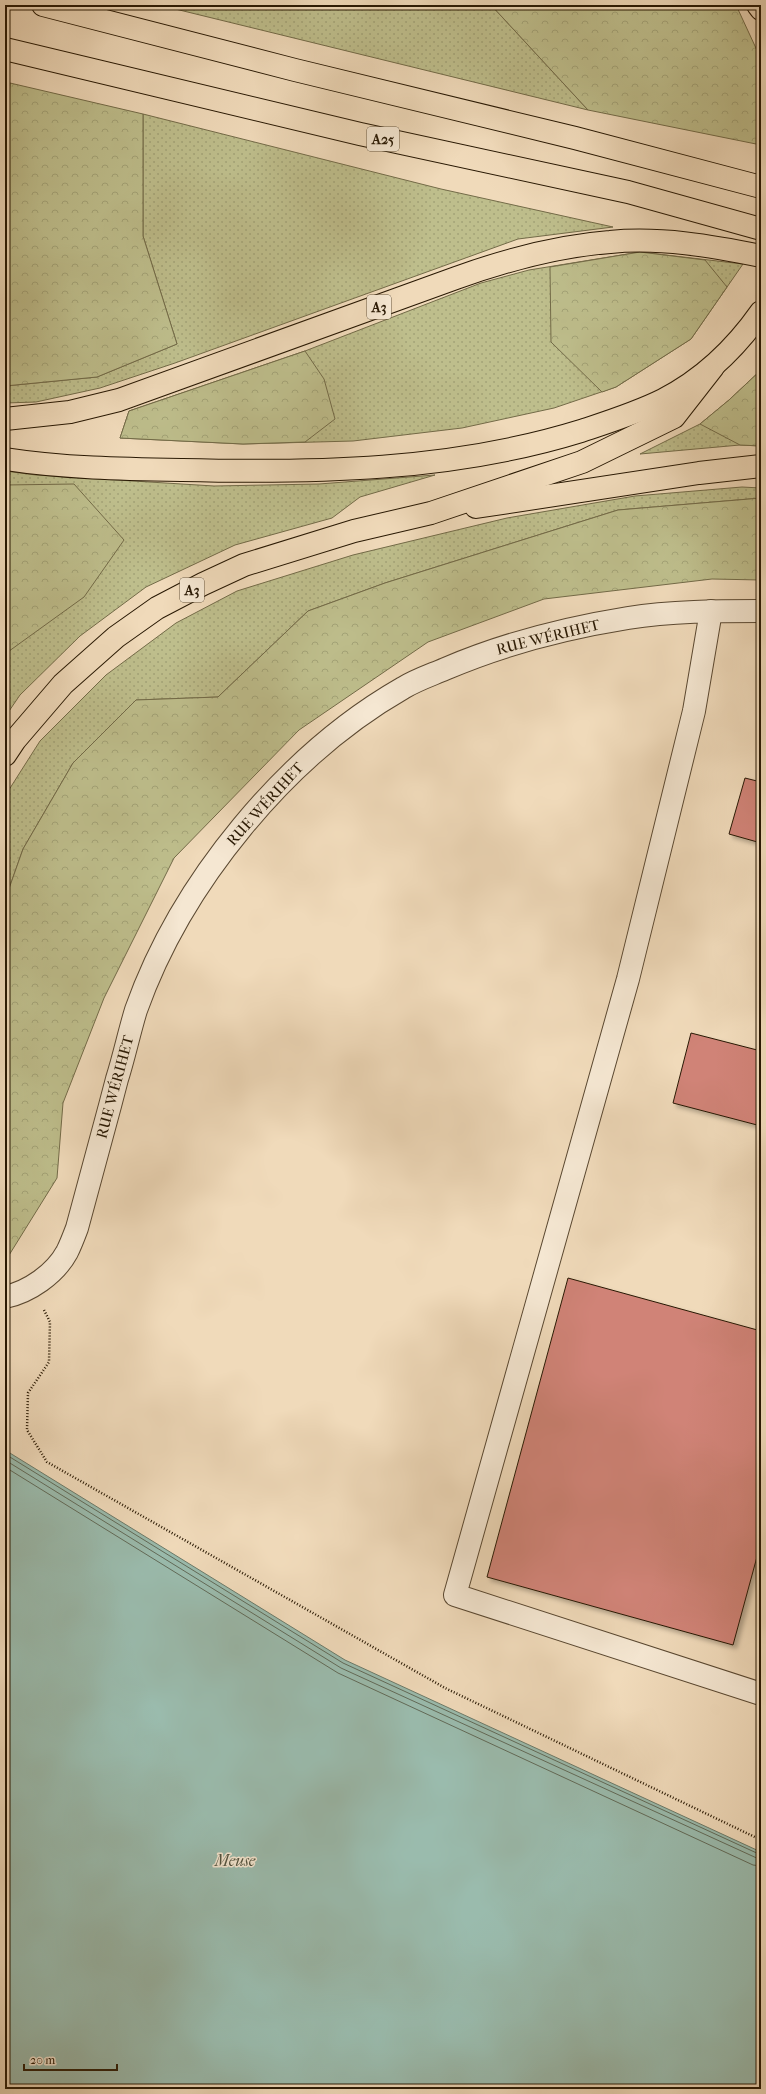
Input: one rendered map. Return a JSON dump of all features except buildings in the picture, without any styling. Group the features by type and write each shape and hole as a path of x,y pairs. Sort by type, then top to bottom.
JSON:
{"highway":[{"path":"43,5 295,70 575,138 761,187"},
{"path":"758,5 761,9"},
{"name":"A25","path":"5,50 360,134 628,192 761,229"},
{"name":"A3","path":"5,419 70,412 119,400 456,278 500,263 545,252 611,242 642,241 719,248 761,256"},
{"name":"A3","path":"5,755 15,740 63,684 116,637 157,608 244,565 354,531 432,513 582,462 674,417 713,367 739,342 761,312"},
{"name":"A3","path":"5,460 83,466 245,471 342,470 424,462 532,445 602,424 663,400 685,387 713,367"},
{"name":"A3","path":"432,513 505,504 699,473 761,466"}],"street":[{"name":"RUE WÉRIHET","path":"5,1297 14,1295 32,1287 48,1274 67,1252 77,1228 136,1010 165,945 197,890 235,834 286,777 343,728 404,687 475,656 549,634 629,618 711,611 761,611"},
{"path":"711,611 694,711 628,979 455,1595 761,1694"}],"path":[{"path":"32,1287 50,1322 49,1362 28,1393 27,1430 47,1462 445,1688 761,1840"}],"green space":[{"path":"159,5 491,5 588,110"},
{"path":"491,5 736,5 761,59 761,145 588,110"},
{"path":"5,83 10,83 5,146"},
{"path":"10,83 143,114 143,236 177,344 97,377 5,386 5,146"},
{"path":"143,114 441,189 613,227 518,239 175,363 100,388 36,402 5,403 5,386 97,377 177,344 143,236"},
{"path":"640,252 743,264 691,339 616,387 554,408 462,428 353,441 243,444 120,438 129,411 305,351 481,283 529,270"},
{"path":"640,252 705,260 727,287 691,339 616,387 602,392 551,342 550,267"},
{"path":"305,351 324,379 335,419 305,442 243,444 120,438 129,411"},
{"path":"761,370 761,446 740,445 640,454 700,424 729,400"},
{"path":"761,370 761,446 740,445 700,424 729,400"},
{"path":"5,471 36,475 214,486 319,484 435,475 360,497 332,518 235,545 146,587 80,636 20,695 5,717"},
{"path":"74,484 124,540 84,597 5,654 5,485"},
{"path":"742,487 761,488 761,498 618,510 385,583 308,611 218,697 136,700 73,763 23,849 5,900 5,796 40,741 106,675 176,623 237,591 353,555 507,518 635,496"},
{"path":"761,498 761,580 712,579 544,599 428,642 299,730 174,858 104,998 63,1103 57,1178 6,1260 5,900 23,849 73,763 136,700 218,697 308,611 385,583 618,510"}],"water":[{"name":"Meuse","path":"5,1450 345,1660 761,1852 761,2089 5,2089"}]}
